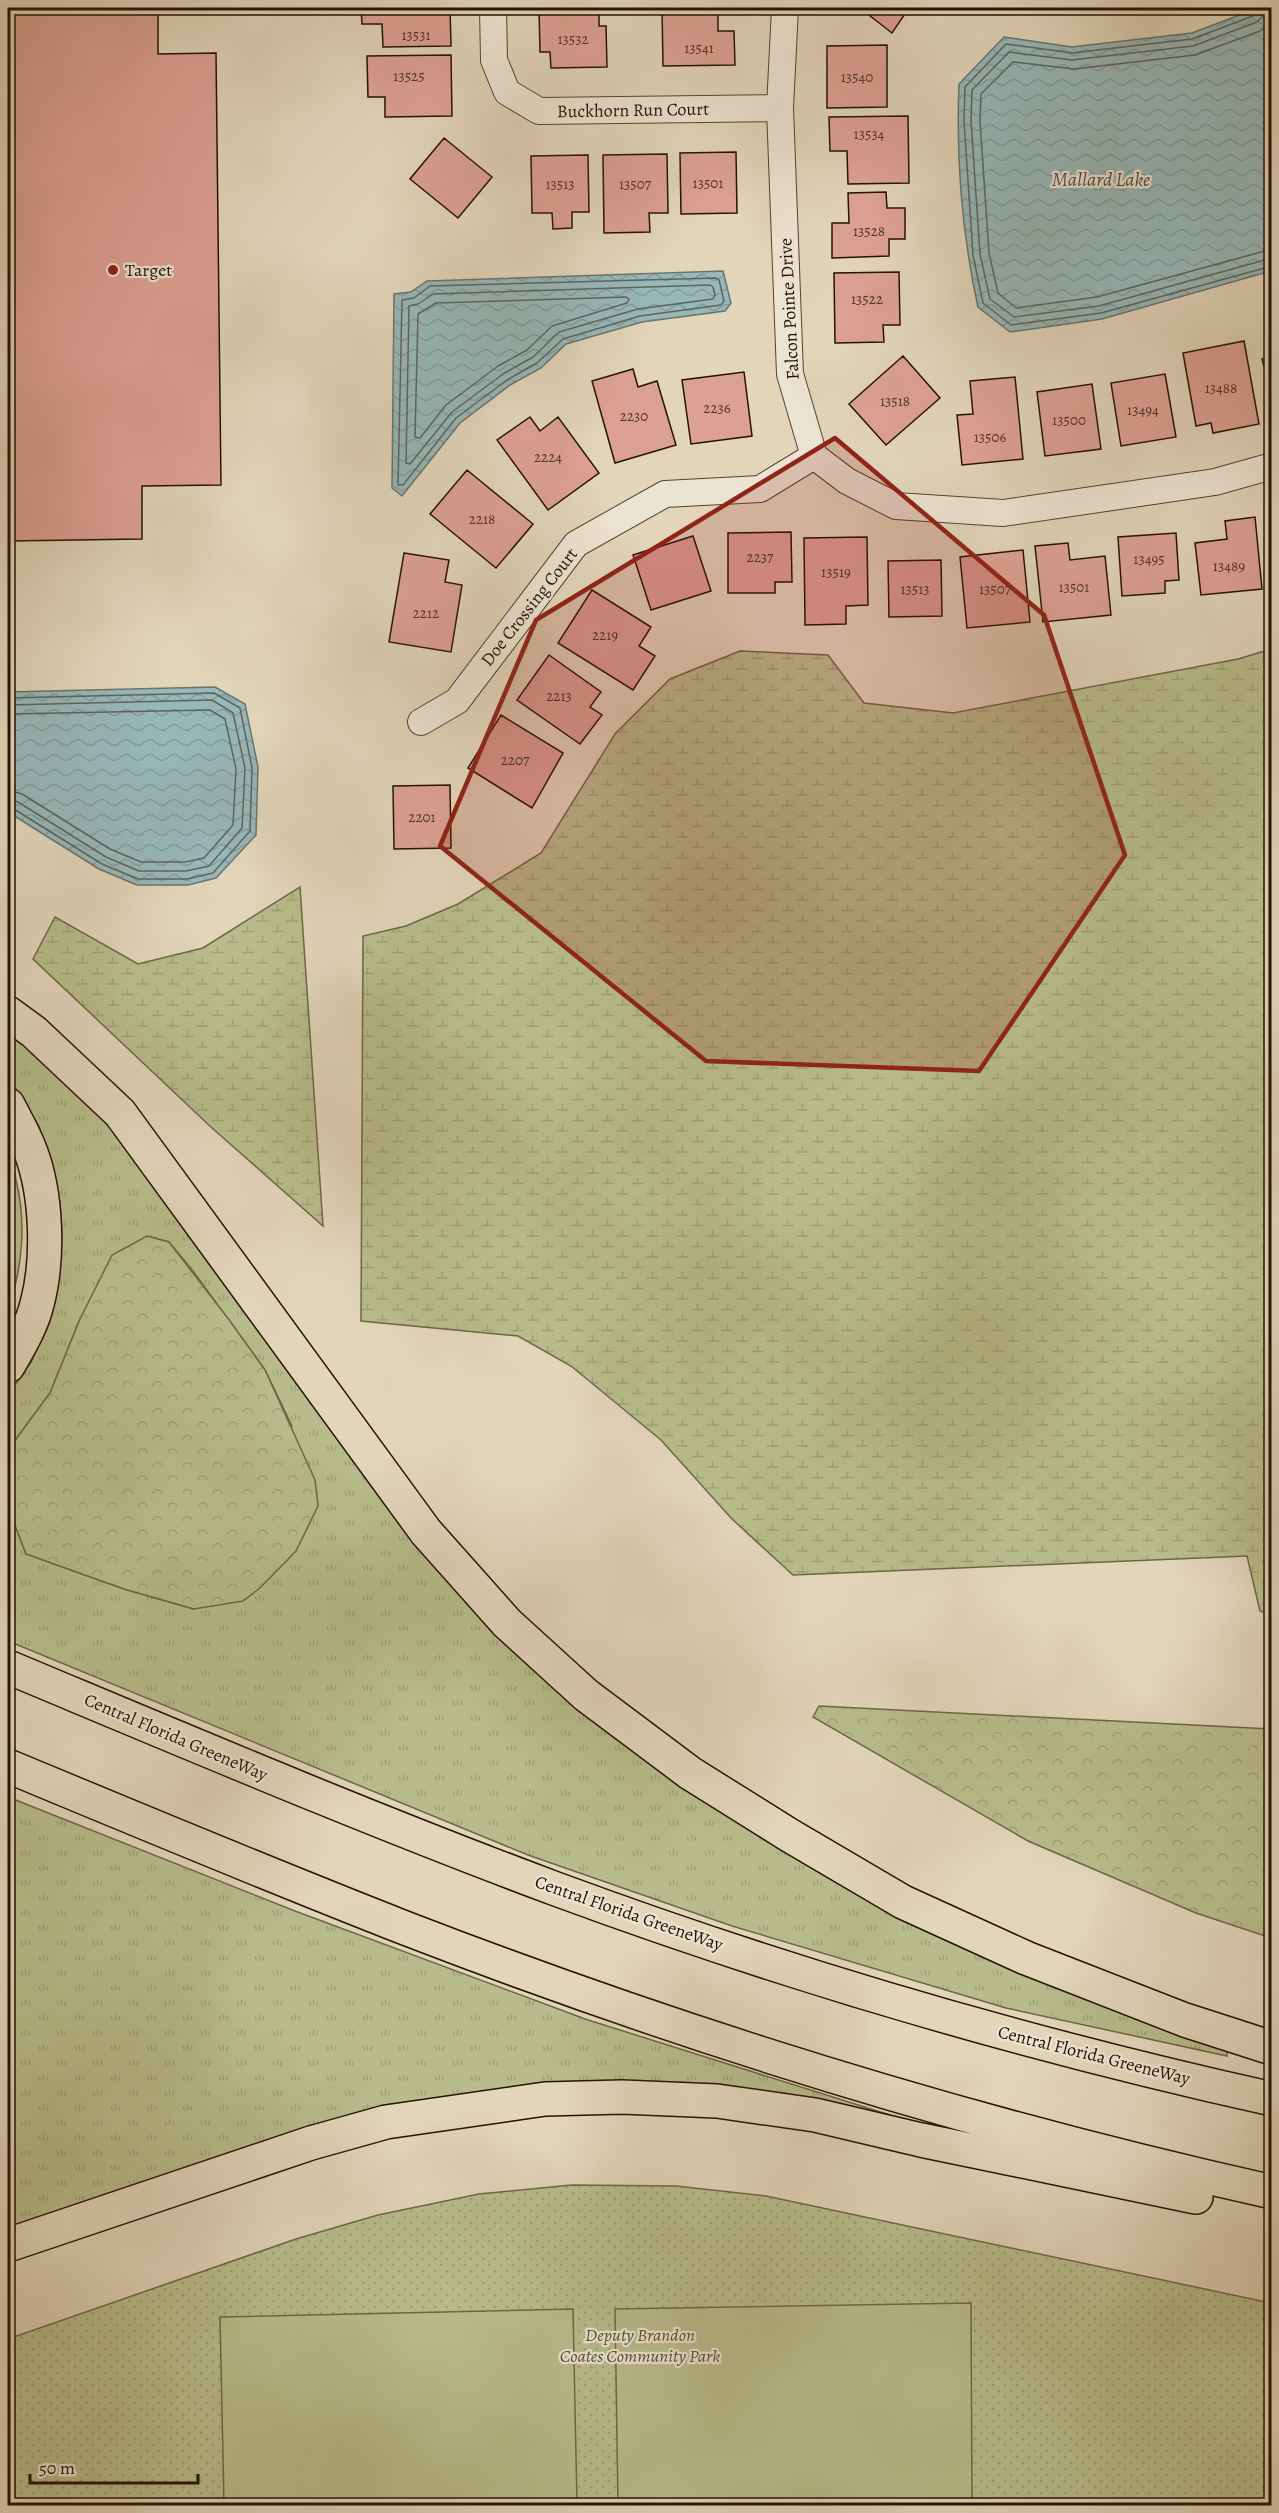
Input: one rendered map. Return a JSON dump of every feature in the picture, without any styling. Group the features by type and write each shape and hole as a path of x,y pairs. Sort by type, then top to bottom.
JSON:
{"highway":[{"path":"8,1013 56,1051 120,1113 426,1532 507,1623 586,1695 690,1773 903,1902 1026,1958 1185,2020 1272,2048"},
{"path":"8,1104 30,1150 41,1193 44,1253 37,1304 19,1349 8,1366"},
{"name":"Central Florida GreeneWay","path":"8,1667 326,1800 557,1889 668,1928 914,2007 1132,2066 1272,2098"},
{"path":"8,1766 407,1929 650,2017 757,2052 994,2122 1110,2154 1272,2192"},
{"path":"8,2244 311,2143 386,2122 545,2099 622,2097 717,2101 815,2115 921,2140 1272,2212"}],"street":[{"name":"Buckhorn Run Court","path":"493,8 494,60 507,92 539,111 780,108"},
{"name":"Falcon Pointe Drive","path":"785,8 780,108 790,374 814,456"},
{"path":"814,456 847,481 896,506 1003,513 1215,482 1272,466"},
{"name":"Doe Crossing Court","path":"421,722 457,701 576,544 665,494 760,489 814,456"}],"highlighted area":[{"path":"835,438 1044,615 1125,855 979,1071 706,1061 440,846 536,620"}],"green space":[{"path":"1271,649 1271,1615 1260,1611 1247,1556 793,1575 732,1519 661,1440 571,1366 518,1336 361,1321 363,936 406,926 458,904 541,853 615,734 670,679 740,651 828,655 864,703 953,713 1238,659"},
{"path":"300,887 323,1226 212,1128 33,959 55,917 138,964 203,948"},
{"path":"8,1028 95,1104 361,1468 717,1806 1227,2044 1227,2056 1006,2008 732,1926 528,1855 8,1641 8,1507 26,1554 124,1589 194,1609 292,1426 265,1370 193,1271 169,1242 147,1236 80,1319 50,1393 8,1450 8,1395 32,1361 50,1315 59,1274 62,1236 60,1203 53,1167 39,1126 8,1076"},
{"path":"8,1149 19,1197 22,1230 20,1262 8,1312"},
{"path":"147,1236 169,1242 265,1370 315,1480 318,1506 296,1551 260,1588 243,1601 194,1609 124,1589 26,1554 8,1507 8,1450 50,1393 80,1319 112,1255"},
{"path":"819,1706 1271,1729 1271,1938 1196,1913 1028,1841 813,1717"},
{"path":"8,1797 295,1911 588,2020 890,2115 885,2122 532,2092 8,2236"},
{"name":"Deputy Brandon Coates Community Park","path":"572,2185 676,2186 766,2196 1271,2303 1271,2505 8,2505 8,2339 296,2239 378,2215 479,2194"},
{"path":"971,2303 972,2505 618,2505 615,2309"},
{"path":"573,2309 577,2505 224,2505 220,2317"}],"water":[{"name":"Mallard Lake","path":"1258,8 1271,8 1271,271 1102,319 1010,332 978,307 961,196 958,140 959,84 1004,37 1072,47 1192,33"},
{"path":"723,271 731,303 725,311 642,322 566,344 541,368 510,385 460,423 402,496 392,488 394,294 411,292 427,281"},
{"path":"215,687 245,704 258,767 256,835 216,878 188,885 137,885 99,869 8,812 8,692"}],"building":[{"name":"Target","path":"8,8 158,8 158,54 216,53 221,485 142,486 142,539 8,541"},
{"path":"361,8 450,8 451,46 383,47 382,24 362,24"},
{"path":"539,8 599,8 599,26 606,26 607,67 551,68 550,52 540,52"},
{"path":"662,8 718,8 718,31 734,31 735,65 663,66"},
{"path":"860,8 909,8 892,33"},
{"path":"887,45 887,107 827,108 827,46"},
{"path":"451,55 452,116 385,117 385,97 368,97 367,56"},
{"path":"908,116 909,183 848,184 847,151 830,151 829,117"},
{"path":"444,138 492,177 458,218 410,179"},
{"path":"736,152 737,213 681,214 680,153"},
{"path":"667,154 668,213 649,213 650,232 604,233 603,155"},
{"path":"588,155 589,212 572,212 572,228 553,229 552,213 532,213 531,156"},
{"path":"886,192 887,208 905,208 905,239 889,239 889,256 832,258 832,223 849,223 848,193"},
{"path":"899,272 900,325 883,325 884,342 835,343 834,273"},
{"path":"1244,341 1259,424 1213,433 1211,423 1196,426 1183,353"},
{"path":"903,356 940,398 886,445 849,404"},
{"path":"1272,356 1272,396 1262,359"},
{"path":"633,369 638,387 657,381 676,445 615,463 592,381"},
{"path":"744,372 752,436 691,444 682,380"},
{"path":"1165,374 1176,437 1121,446 1111,383"},
{"path":"1015,377 1023,459 962,465 957,415 973,414 970,381"},
{"path":"1092,384 1101,449 1045,456 1037,392"},
{"path":"530,417 540,431 558,417 599,473 548,510 497,440"},
{"path":"467,470 533,524 496,568 430,514"},
{"path":"1255,517 1262,589 1201,595 1195,543 1227,539 1225,521"},
{"path":"791,532 792,582 775,582 775,593 728,593 728,533"},
{"path":"1176,533 1179,580 1165,581 1165,593 1122,596 1118,537"},
{"path":"693,536 711,591 651,610 633,555"},
{"path":"867,537 868,605 846,606 846,624 805,625 804,538"},
{"path":"1068,543 1070,560 1105,556 1111,615 1043,622 1035,546"},
{"path":"1023,550 1030,622 967,628 960,557"},
{"path":"404,553 449,560 445,582 462,585 451,652 389,642"},
{"path":"941,560 942,616 889,617 888,561"},
{"path":"592,590 651,627 639,646 655,656 633,690 558,643"},
{"path":"549,655 601,692 590,707 602,715 580,744 517,700"},
{"path":"501,715 563,753 532,808 468,768"},
{"path":"450,785 451,848 394,849 393,786"}],"place":[{"name":"Target","path":"113,270"}]}
